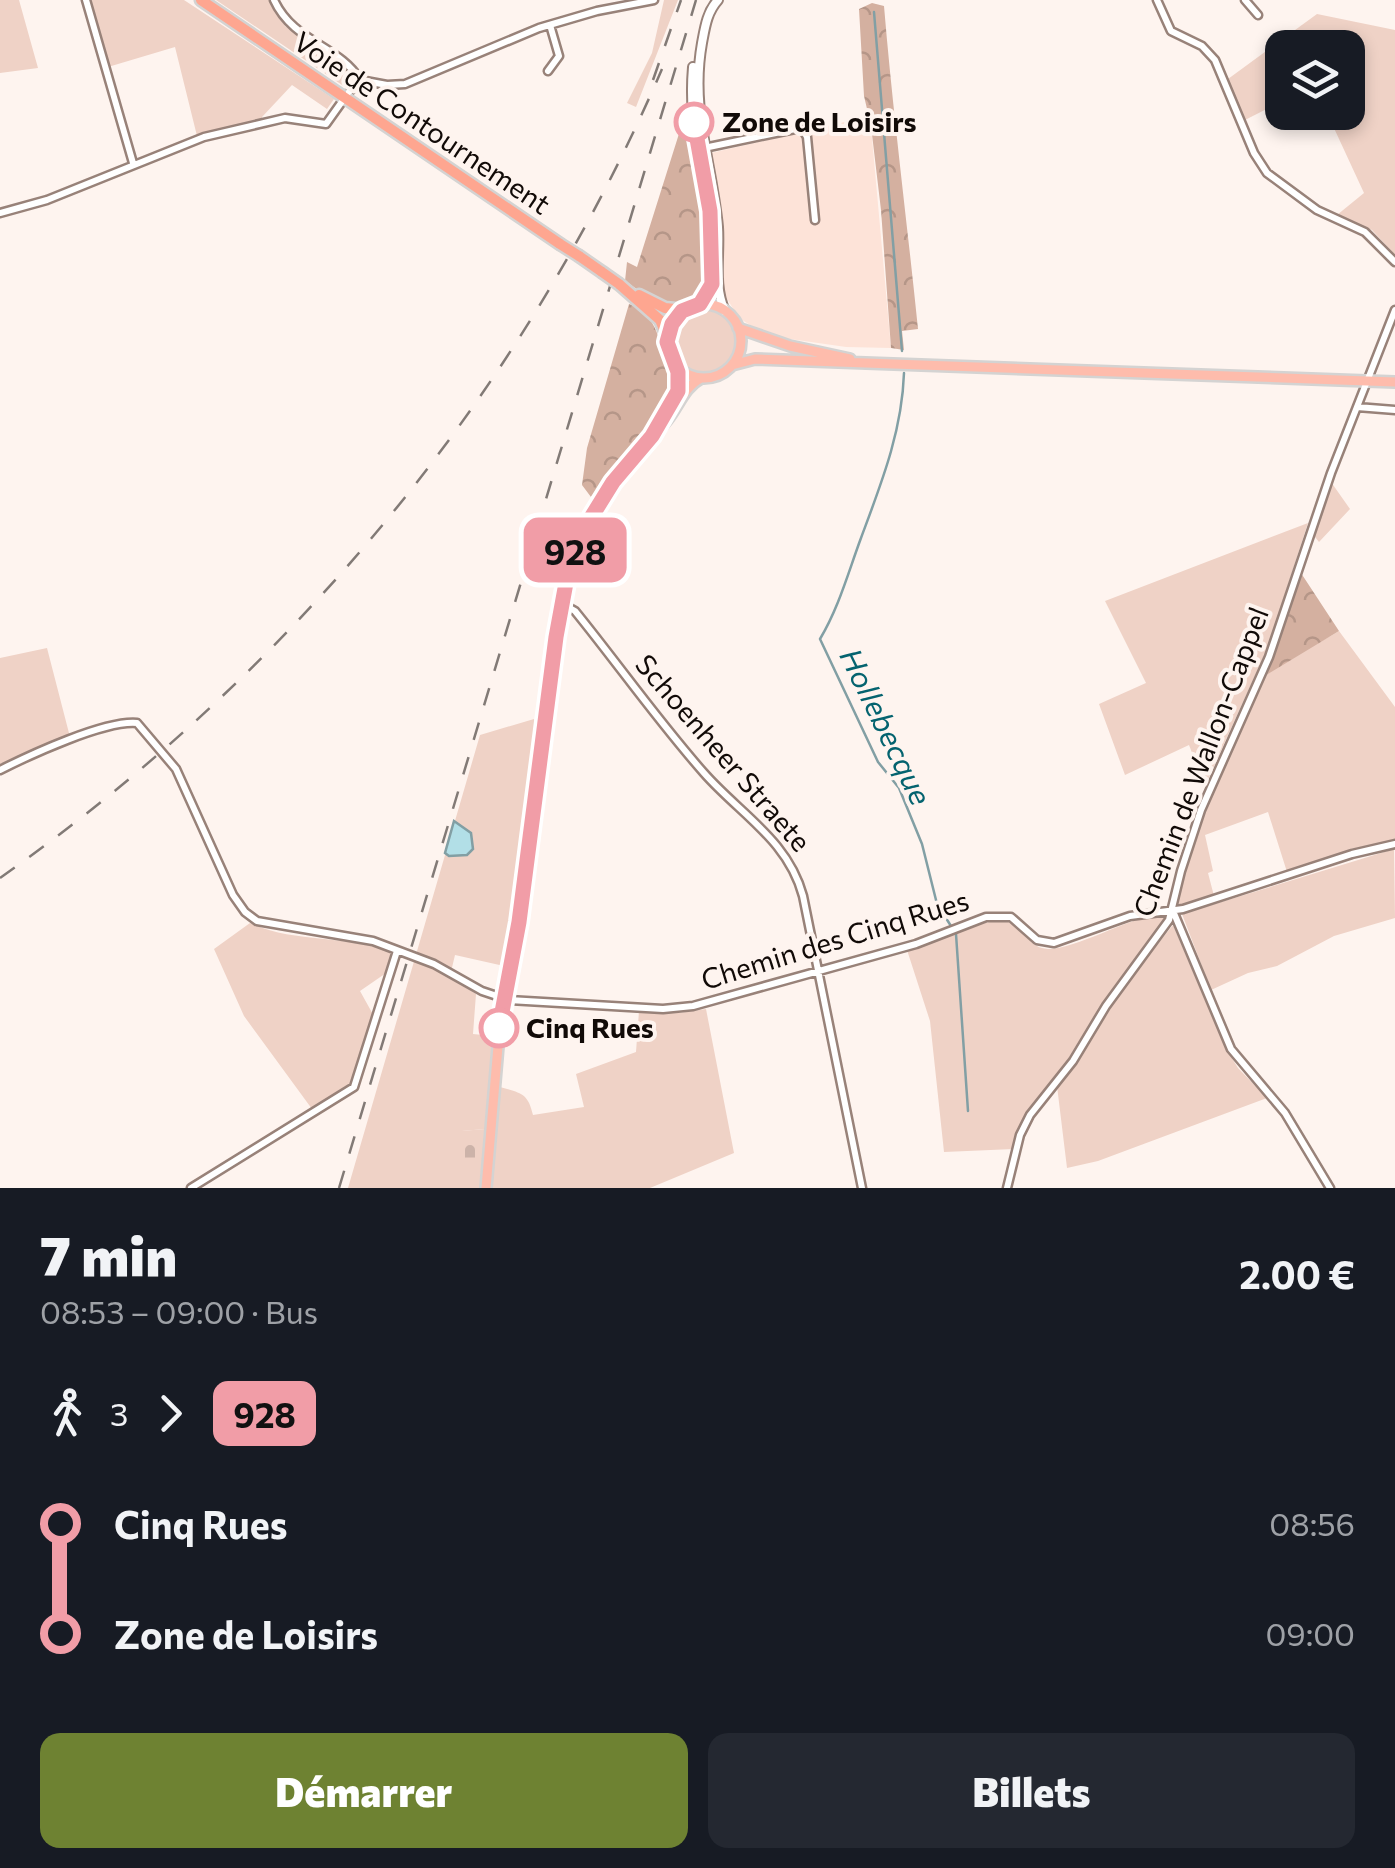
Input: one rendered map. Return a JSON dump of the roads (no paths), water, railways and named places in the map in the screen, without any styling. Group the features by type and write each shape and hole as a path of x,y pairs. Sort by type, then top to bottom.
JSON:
{"highway":[{"name":"Voie de Contournement","path":"201,0 619,284 660,320 668,336"},
{"name":"Voie de Contournement","path":"619,284 662,307 685,310"}],"main road":[{"path":"486,1188 504,999 519,922 561,603 571,562 613,482 667,420 690,384 718,375 732,364 740,349 738,328 725,311 718,290 716,210 692,107 698,43 715,0"},
{"path":"700,304 712,284 714,264 701,149"},
{"path":"652,436 678,391 675,364 669,352 668,336 673,321 700,304 725,311"},
{"path":"738,328 812,352 882,364"},
{"path":"732,364 755,359 1395,382"},
{"path":"675,364 685,373 701,378"}],"street":[{"path":"86,0 133,163"},
{"path":"274,0 294,30 352,68 360,80 391,86 406,84 550,25 654,0"},
{"path":"1157,0 1171,31 1202,46 1215,60 1265,170 1317,210 1362,229 1395,262"},
{"path":"1245,0 1258,15"},
{"path":"548,70 559,56 550,25"},
{"path":"349,92 360,80"},
{"path":"0,212 52,198 190,142 280,119 299,118 326,124 341,104"},
{"path":"701,149 803,130 816,220"},
{"name":"Chemin de Wallon-Cappel","path":"1007,1188 1020,1136 1030,1115 1167,924 1202,810 1266,663 1312,525 1395,310"},
{"path":"1357,407 1395,410"},
{"name":"Schoenheer Straete","path":"561,603 578,615 706,776 783,851 802,892 862,1188"},
{"path":"0,770 106,728 128,722 140,724 181,778 230,890 245,912 270,926 360,938 439,966 504,999"},
{"name":"Chemin des Cinq Rues","path":"504,999 681,1008 911,946 992,916 1015,919 1037,940 1050,943 1137,914 1172,910 1395,844"},
{"path":"1172,910 1231,1049 1285,1114 1330,1188"},
{"path":"191,1188 354,1086 397,951"}],"water":[{"path":"454,821 471,833 473,849 467,855 445,853"}],"waterway":[{"name":"Hollebecque","path":"874,12 902,351"},
{"name":"Hollebecque","path":"904,373 895,437 883,478 838,602 820,639 878,762 899,788 922,844 937,904 951,926"},
{"name":"Hollebecque","path":"956,934 968,1111"}],"railway":[{"path":"653,80 681,0"},
{"path":"339,1188 696,0"},
{"path":"0,878 106,798 206,711 300,618 387,519 467,415 540,305 605,189 662,69"}],"place":[{"name":"Zone de Loisirs","path":"694,122"},
{"name":"Cinq Rues","path":"499,1028"}]}
